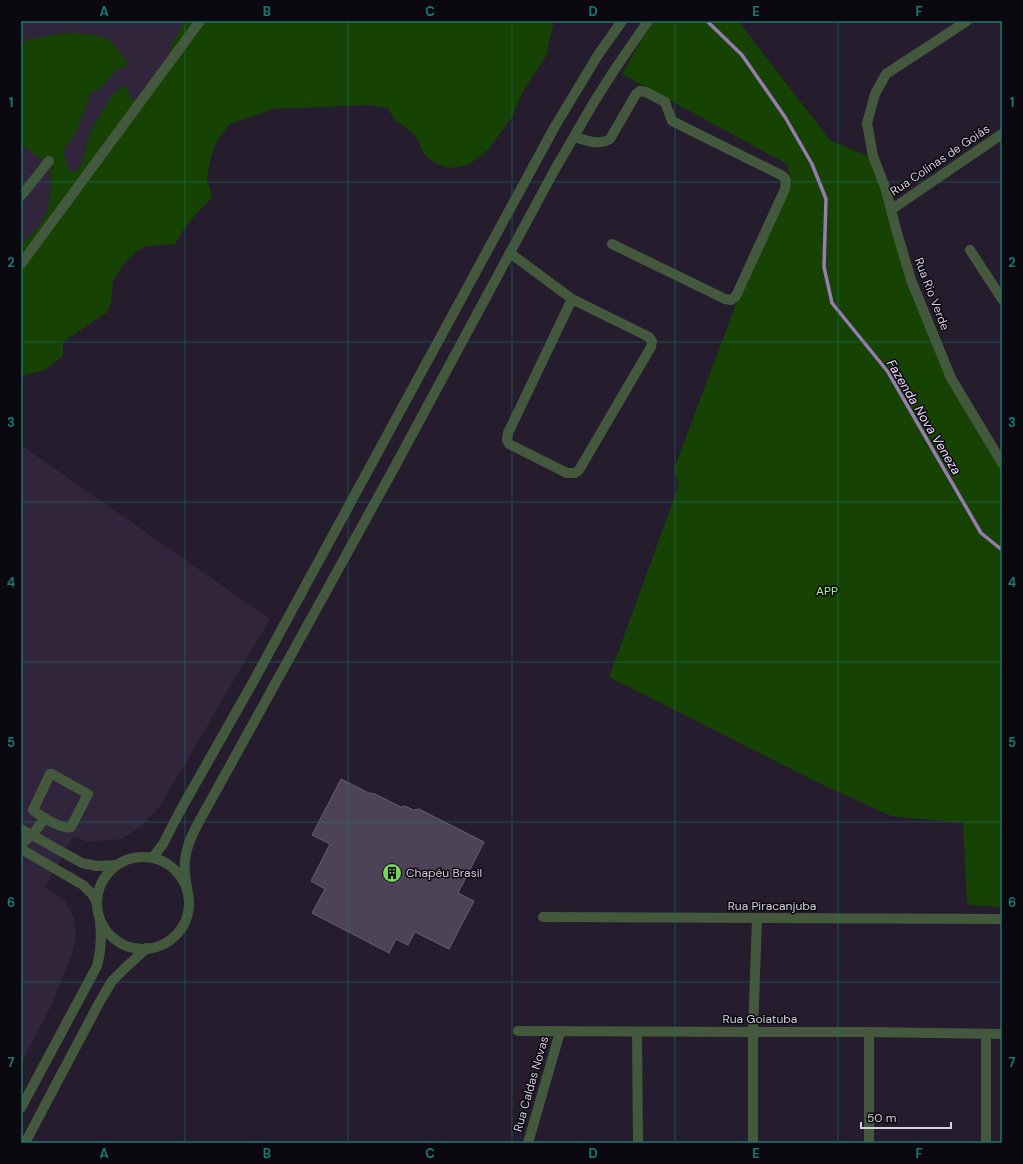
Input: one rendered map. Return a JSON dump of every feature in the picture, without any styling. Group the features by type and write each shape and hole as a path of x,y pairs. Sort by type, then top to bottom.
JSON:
{"street":[{"path":"21,264 200,21"},
{"path":"153,857 170,832 180,811 252,684 554,128 598,55 622,21"},
{"path":"98,915 106,929 117,941 131,947 156,947 173,938 184,923 189,905 189,896 184,872 185,855 189,841 195,829 390,477 574,137 615,69 648,21"},
{"name":"Rua Rio Verde","path":"967,21 886,74 875,94 867,123 873,156 892,209 896,229 911,280 951,378 1002,463"},
{"path":"574,137 597,142 604,142 610,139 636,94 640,91 646,92 665,102 672,121 783,176 786,180 785,189 736,296 731,300 725,300 612,244"},
{"name":"Rua Colinas de Goiás","path":"892,209 1002,134"},
{"path":"21,196 49,160"},
{"path":"970,250 1002,299"},
{"path":"510,253 572,299 649,337 652,341 651,346 579,470 574,473 568,473 510,444 507,440 508,433 572,299"},
{"path":"51,774 88,794 71,827 66,828 45,818 34,811 34,808 51,774"},
{"path":"21,844 32,835 45,818"},
{"path":"21,829 82,863 97,866 119,865"},
{"path":"21,849 83,885 92,894 96,903 102,936 101,952 97,966 21,1108"},
{"path":"96,903 102,880 109,871 130,858 142,856 153,857 164,861 182,876 187,887"},
{"name":"Rua Piracanjuba","path":"543,917 1002,919"},
{"path":"753,1143 753,1032 757,918"},
{"path":"25,1143 112,981 147,948"},
{"name":"Rua Goiatuba","path":"518,1031 1002,1034"},
{"name":"Rua Caldas Novas","path":"528,1143 560,1032"},
{"path":"637,1032 638,1143"},
{"path":"869,1032 869,1143"},
{"path":"986,1034 986,1143"}],"shaded area":[{"path":"21,21 200,21 21,270"},
{"path":"21,445 270,619 159,808 142,826 121,839 89,842 73,837 45,887 65,901 74,917 76,938 72,954 53,1002 21,1064"}],"green space":[{"path":"185,21 553,21 553,26 546,56 522,93 512,117 488,150 468,165 451,168 436,164 424,154 415,135 394,119 388,108 367,105 273,109 230,124 217,140 211,157 207,179 212,198 192,219 175,244 146,246 134,253 123,265 113,281 111,303 107,312 63,342 63,356 43,371 21,377 21,245 39,226 46,213 50,197 51,173 46,164 21,144 21,43 54,35 80,33 92,35 102,37 111,42 127,61 127,65 115,71 102,87 91,93 76,132 63,150 68,169 74,172 81,167 90,132 111,97 124,85 127,88 132,101 140,98 164,70 172,44"},
{"name":"APP","path":"652,21 738,21 830,140 872,158 905,278 946,378 989,451 1002,470 1002,907 970,905 967,903 963,823 891,816 823,785 609,677 679,485 674,469 736,304 792,183 787,164 622,74"}],"building":[{"name":"Chapéu Brasil","path":"341,779 401,807 405,806 413,810 419,809 484,842 458,893 474,901 449,949 415,932 408,945 396,939 389,953 312,913 325,889 311,881 330,844 312,835"}],"waterway":[{"name":"Fazenda Nova Veneza","path":"707,21 742,55 785,117 812,164 826,199 824,267 832,303 888,372 981,533 1002,550"}],"place":[{"name":"Chapéu Brasil","path":"392,873"}]}
